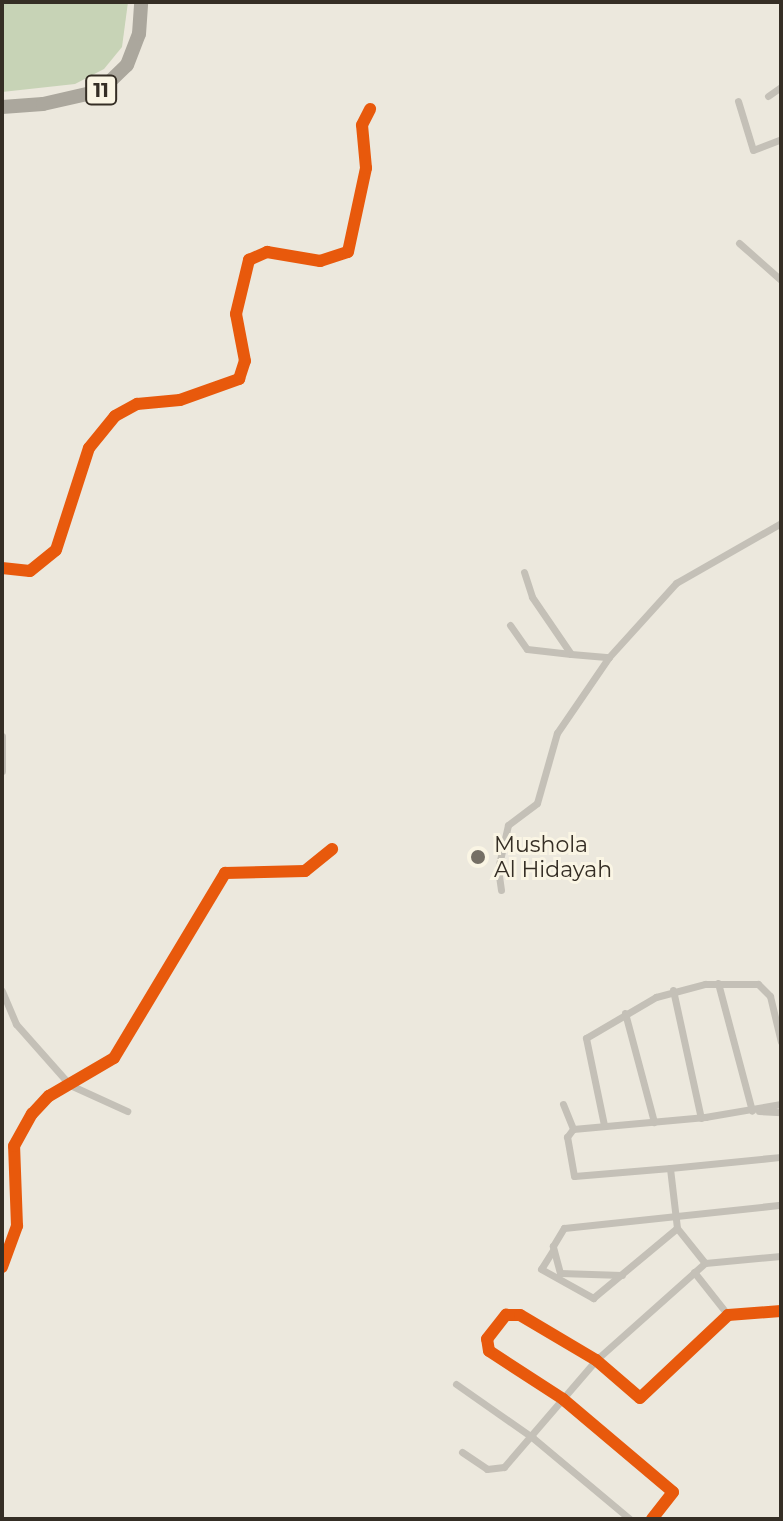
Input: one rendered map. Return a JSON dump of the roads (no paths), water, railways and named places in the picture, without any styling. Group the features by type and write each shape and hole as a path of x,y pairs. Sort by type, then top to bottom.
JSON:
{"highway":[{"name":"11","path":"2,107 43,104 100,91 118,77 135,49 141,2"}],"street":[{"path":"768,96 781,87"},
{"path":"738,101 753,150 781,139"},
{"path":"2,568 30,571 56,550 89,448 115,416 137,404 180,400 239,379 245,361 236,314 243,275 254,256 272,252 327,261 348,252 366,168 362,125 370,109"},
{"path":"739,243 781,280"},
{"path":"501,890 503,840 512,820 537,803 557,733 609,657 676,583 781,523"},
{"path":"524,572 529,592 571,654"},
{"path":"510,625 527,649 609,657"},
{"path":"2,736 2,771"},
{"path":"2,1267 17,1226 14,1146 32,1114 70,1085 114,1058 131,1036 225,873 305,871 332,849"},
{"path":"718,983 753,1111"},
{"path":"604,1125 585,1043 588,1035 673,990 718,983 749,983 765,989 781,1042"},
{"path":"673,990 701,1118"},
{"path":"2,991 16,1024 70,1085 127,1111"},
{"path":"625,1013 654,1122"},
{"path":"563,1104 573,1129"},
{"path":"781,1104 701,1118 573,1129 567,1137 574,1176 781,1157"},
{"path":"753,1111 781,1112"},
{"path":"670,1168 677,1228 705,1263"},
{"path":"558,1276 553,1250 555,1237 564,1228 781,1205"},
{"path":"553,1250 540,1266 593,1298 677,1228"},
{"path":"462,1452 487,1469 498,1469 533,1438 596,1360 705,1263 781,1256"},
{"path":"694,1272 728,1315"},
{"path":"558,1276 622,1275"},
{"path":"652,1519 673,1492 563,1399 486,1347 506,1315 520,1315 596,1360 640,1398 728,1315 781,1311"},
{"path":"456,1384 533,1438 630,1519"}],"place":[{"name":"Mushola Al Hidayah","path":"478,857"}]}
